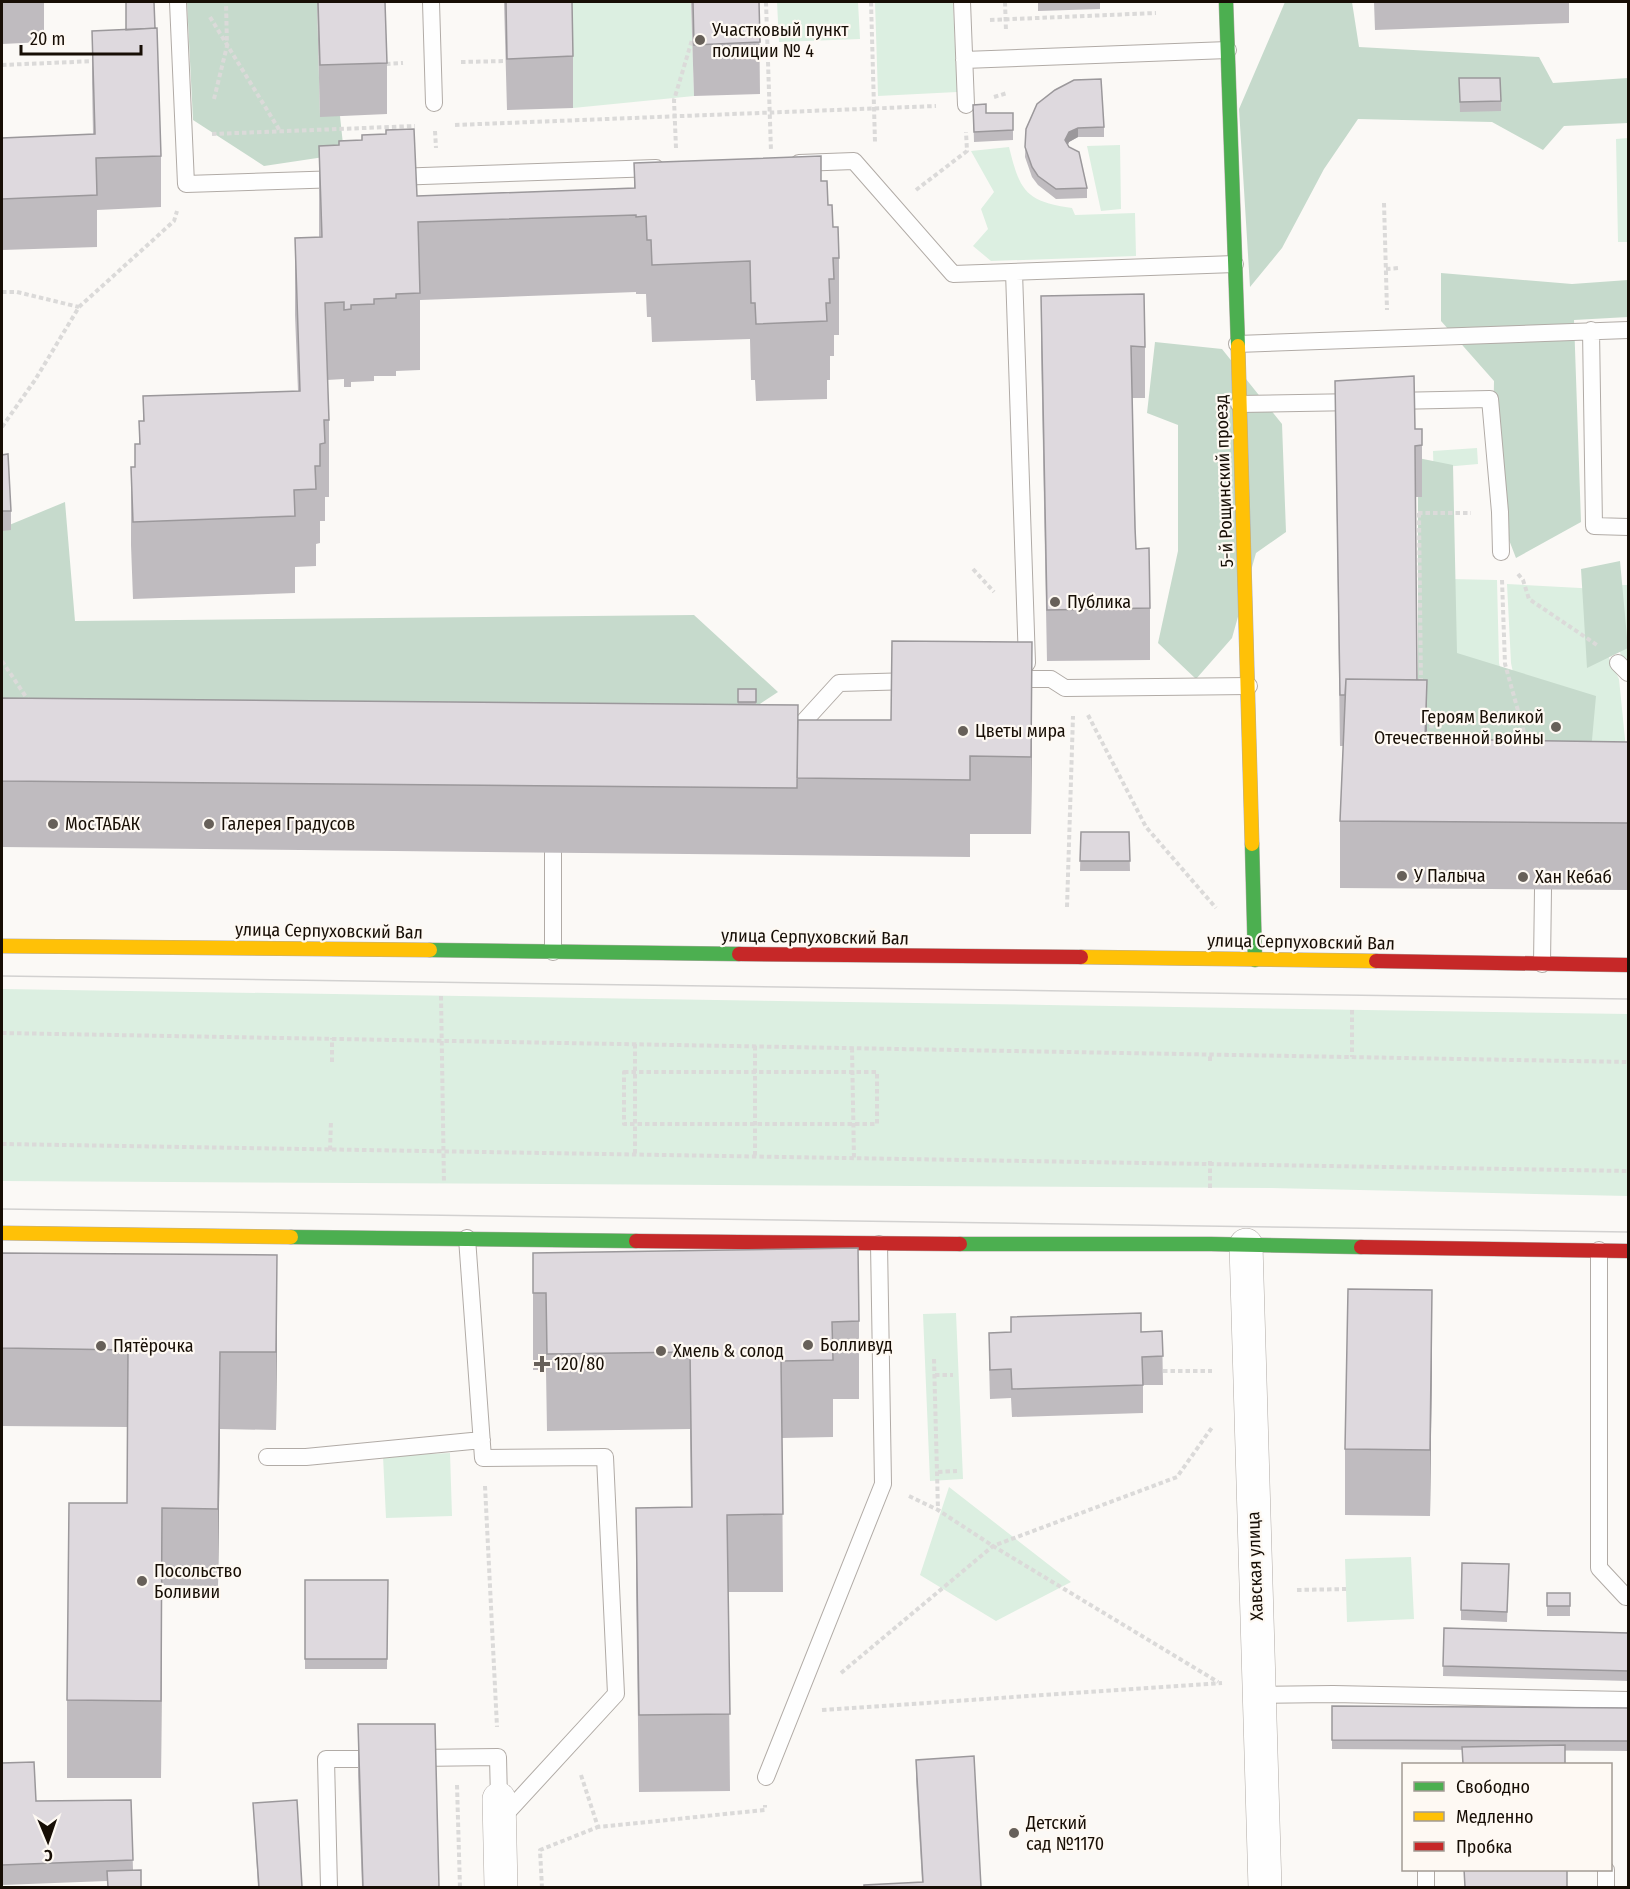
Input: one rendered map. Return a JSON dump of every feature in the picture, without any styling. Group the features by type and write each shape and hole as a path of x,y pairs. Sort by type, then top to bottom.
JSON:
{"main road":[{"name":"5-й Рощинский проезд","path":"1226,2 1249,686 1255,960"},
{"name":"улица Серпуховский Вал","path":"2,946 1629,965"},
{"path":"2,1233 1629,1251"}],"street":[{"name":"Хавская улица","path":"1246,1245 1264,1887"},
{"path":"499,1810 501,1887"}],"lane":[{"path":"178,2 186,184 354,178"},
{"path":"431,2 434,103"},
{"path":"962,2 966,105"},
{"path":"964,60 1228,50"},
{"path":"772,164 854,161 953,274 1235,264"},
{"path":"378,177 677,167"},
{"path":"1014,272 1028,678"},
{"path":"1591,330 1594,526 1629,527"},
{"path":"1238,344 1629,330"},
{"path":"1239,404 1490,399 1500,512 1501,552"},
{"path":"995,679 1052,679 1065,688 1249,686"},
{"path":"775,728 798,728 838,683 931,680"},
{"path":"553,853 553,952"},
{"path":"1542,964 1543,889"},
{"path":"467,1238 483,1458 605,1457 616,1694 570,1743 499,1810"},
{"path":"766,1777 884,1484 879,1244"},
{"path":"1599,1250 1599,1568 1629,1598"},
{"path":"267,1456 306,1457 482,1440"},
{"path":"1259,1688 1333,1694 1629,1700"},
{"path":"329,1887 326,1759 498,1757 499,1810"},
{"path":"1426,1871 1426,1887"},
{"path":"1606,1871 1606,1887"}],"path":[{"path":"766,2 772,164"},
{"path":"871,2 874,108"},
{"path":"205,10 280,131"},
{"path":"963,21 1156,13"},
{"path":"758,32 767,32"},
{"path":"677,167 674,100 692,40"},
{"path":"2,66 98,61"},
{"path":"434,103 436,175"},
{"path":"184,135 966,105 967,151 894,207"},
{"path":"2,427 35,380 80,307 174,221 186,184"},
{"path":"1384,203 1387,338"},
{"path":"1386,268 1399,268"},
{"path":"2,292 16,292 80,307"},
{"path":"1422,692 1417,513 1500,512"},
{"path":"1501,552 1504,664 1528,748"},
{"path":"1523,585 1529,599 1597,645"},
{"path":"2,661 31,705"},
{"path":"1067,907 1074,688"},
{"path":"1074,688 1146,827 1220,913"},
{"path":"1422,713 1429,726"},
{"path":"1423,726 1440,727 1446,747"},
{"path":"441,996 444,1183"},
{"path":"1352,1010 1352,1057"},
{"path":"2,1033 1629,1062"},
{"path":"332,1038 332,1062"},
{"path":"635,1044 635,1155"},
{"path":"755,1046 755,1156"},
{"path":"852,1048 854,1158"},
{"path":"1210,1054 1210,1061"},
{"path":"624,1072 755,1072 877,1072 877,1124 624,1124 624,1072"},
{"path":"330,1150 331,1121"},
{"path":"2,1144 635,1155 1210,1161 1629,1171"},
{"path":"1210,1161 1210,1188"},
{"path":"934,1359 938,1510 993,1546 1219,1683"},
{"path":"1163,1371 1212,1371"},
{"path":"934,1375 953,1375"},
{"path":"839,1674 993,1546 1178,1477 1213,1426"},
{"path":"483,1458 498,1757"},
{"path":"938,1472 957,1471"},
{"path":"1297,1590 1346,1588"},
{"path":"793,1712 1219,1683 1259,1688"},
{"path":"570,1743 598,1827"},
{"path":"456,1757 460,1887"},
{"path":"542,1887 540,1850 598,1827 765,1810 766,1777"}],"green space":[{"path":"187,2 317,2 320,116 340,116 344,154 264,166 193,120"},
{"path":"570,2 691,2 694,96 573,108"},
{"path":"777,2 858,2 860,39 779,42"},
{"path":"875,2 953,2 957,92 878,96"},
{"path":"1285,2 1352,2 1359,47 1539,57 1553,83 1628,78 1628,123 1564,126 1543,150 1492,122 1358,119 1324,169 1282,248 1250,287 1239,109"},
{"path":"1628,138 1628,242 1618,242 1616,139"},
{"path":"1120,145 1121,209 1101,211 1087,146"},
{"path":"1009,147 1021,184 1034,197 1044,202 1072,208 1075,215 1135,213 1136,256 991,261 973,246 988,229 981,209 994,192 971,151"},
{"path":"1441,273 1572,284 1628,280 1628,317 1574,320 1581,522 1516,558 1492,496 1494,381 1441,321"},
{"path":"1155,342 1222,349 1282,424 1286,532 1256,553 1232,638 1196,679 1158,643 1178,551 1178,425 1147,413"},
{"path":"1477,448 1478,464 1444,467 1449,579 1497,580 1499,663 1513,721 1441,723 1433,451"},
{"path":"1418,458 1453,465 1457,653 1596,696 1591,751 1418,735"},
{"path":"65,502 75,621 694,615 778,692 700,743 2,742 2,528"},
{"path":"1620,561 1628,648 1587,668 1581,569"},
{"path":"1507,584 1599,589 1605,644 1619,679 1627,759 1523,721 1511,663"},
{"path":"1611,585 1628,585 1628,662 1623,662 1617,642"},
{"path":"2,989 1628,1014 1628,1196 1271,1188 2,1181"},
{"path":"956,1313 963,1479 930,1481 923,1314"},
{"path":"450,1453 452,1516 386,1518 383,1456"},
{"path":"949,1487 1071,1582 996,1621 920,1575"},
{"path":"1411,1557 1414,1619 1347,1622 1345,1559"}],"building":[{"path":"126,2 154,2 155,28 126,30"},
{"path":"318,2 385,2 387,63 320,65"},
{"path":"506,2 572,2 573,56 507,59"},
{"path":"693,2 759,2 760,42 694,45"},
{"path":"157,28 161,156 96,158 97,195 2,199 2,138 95,134 92,31"},
{"path":"1459,78 1500,78 1501,101 1460,102"},
{"path":"1101,79 1104,127 1078,128 1069,132 1065,140 1069,147 1079,152 1087,188 1056,189 1038,176 1032,167 1025,147 1026,129 1037,104 1055,90 1074,80"},
{"path":"986,104 986,113 1013,113 1013,130 974,132 973,105"},
{"path":"414,129 417,196 635,188 634,163 821,156 821,181 827,181 828,205 832,205 833,227 838,227 839,258 833,258 834,279 829,279 830,303 826,303 827,321 756,324 755,303 751,303 750,261 652,265 651,240 647,240 646,216 418,222 420,293 396,294 396,298 374,299 374,304 351,305 351,309 344,310 344,302 325,303 329,420 324,420 325,443 320,444 320,466 315,466 316,489 294,490 295,516 133,522 131,467 135,467 135,444 140,444 139,421 144,421 143,396 300,391 295,238 322,237 319,146 339,145 339,141 362,140 362,135 386,134 386,130"},
{"path":"1144,294 1145,347 1131,346 1136,549 1149,548 1150,608 1047,610 1041,296"},
{"path":"1414,376 1415,429 1422,429 1422,445 1415,446 1417,680 1346,679 1345,695 1340,695 1335,381"},
{"path":"8,454 11,511 2,511 2,455"},
{"path":"892,641 1032,642 1031,757 970,756 970,780 797,778 798,720 891,720"},
{"path":"1346,679 1427,680 1425,739 1629,742 1629,823 1340,821"},
{"path":"738,689 756,689 756,702 738,702"},
{"path":"2,698 798,705 797,788 2,781"},
{"path":"1081,832 1129,832 1130,861 1080,861"},
{"path":"858,1248 859,1321 832,1322 833,1360 781,1361 783,1514 727,1515 730,1714 639,1715 636,1508 692,1507 690,1352 547,1354 546,1293 533,1293 533,1253"},
{"path":"2,1253 277,1255 276,1352 220,1352 218,1509 162,1508 161,1701 67,1700 69,1503 127,1503 128,1350 2,1348"},
{"path":"1348,1289 1432,1290 1430,1450 1345,1449"},
{"path":"1141,1313 1141,1332 1162,1331 1163,1356 1142,1357 1143,1385 1012,1389 1011,1369 990,1370 989,1333 1011,1332 1011,1317"},
{"path":"1462,1563 1509,1564 1507,1612 1461,1610"},
{"path":"305,1580 388,1580 387,1659 305,1659"},
{"path":"1547,1593 1570,1593 1570,1606 1547,1606"},
{"path":"1444,1628 1629,1633 1629,1671 1443,1666"},
{"path":"1332,1706 1629,1708 1629,1741 1332,1740"},
{"path":"358,1724 435,1724 439,1887 363,1887"},
{"path":"1565,1745 1565,1763 1463,1763 1462,1747"},
{"path":"974,1756 981,1887 864,1887 864,1885 923,1882 916,1760"},
{"path":"34,1762 36,1801 131,1800 133,1860 2,1865 2,1763"},
{"path":"297,1800 302,1887 259,1887 253,1803"},
{"path":"141,1870 141,1887 108,1887 107,1871"},
{"path":"1464,1871 1567,1871 1567,1887 1465,1887"}],"tram line":[{"path":"2,976 1628,999"},
{"path":"2,1209 1628,1232"}],"traffic: fast":[{"path":"1226,2 1238,346"},
{"path":"1252,844 1255,960"},
{"path":"430,950 739,954"},
{"path":"291,1237 636,1241"},
{"path":"960,1244 1211,1244 1361,1247"}],"traffic: slow":[{"path":"1238,346 1252,844"},
{"path":"2,946 430,950"},
{"path":"1081,957 1376,961"},
{"path":"2,1233 291,1237"}],"traffic: jam":[{"path":"739,954 1081,957"},
{"path":"1376,961 1628,965"},
{"path":"636,1241 960,1244"},
{"path":"1361,1247 1628,1251"}],"place":[{"name":"Участковый пункт полиции № 4","path":"700,40"},
{"name":"Публика","path":"1055,602"},
{"name":"Героям Великой Отечественной войны","path":"1556,727"},
{"name":"Цветы мира","path":"963,731"},
{"name":"МосТАБАК","path":"53,824"},
{"name":"Галерея Градусов","path":"209,824"},
{"name":"У Палыча","path":"1402,876"},
{"name":"Хан Кебаб","path":"1523,877"},
{"name":"Болливуд","path":"808,1345"},
{"name":"Пятёрочка","path":"101,1346"},
{"name":"Хмель & солод","path":"661,1351"},
{"name":"120/80","path":"542,1364"},
{"name":"Посольство Боливии","path":"142,1581"},
{"name":"Детский сад №1170","path":"1014,1833"}]}
